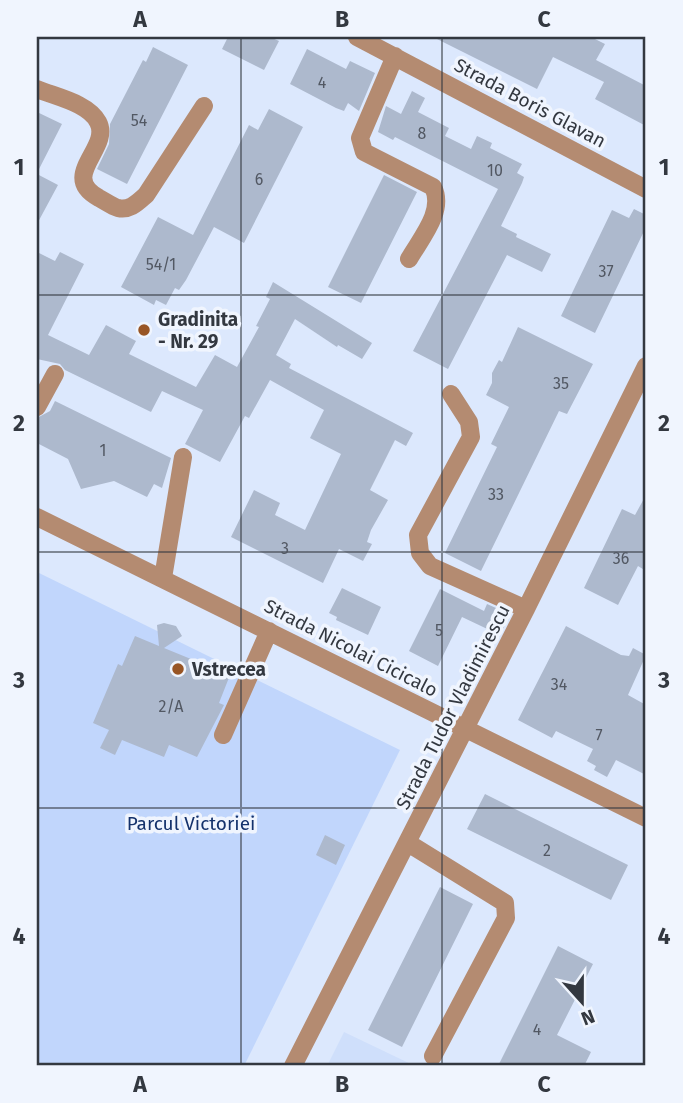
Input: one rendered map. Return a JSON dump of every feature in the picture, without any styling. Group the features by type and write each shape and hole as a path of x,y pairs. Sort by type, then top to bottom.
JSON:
{"street":[{"name":"Strada Boris Glavan","path":"357,37 646,188"},
{"path":"395,55 360,138 365,152 433,187 437,195 438,206 408,259"},
{"path":"37,89 90,111 100,124 100,138 84,170 84,182 89,192 120,208 134,206 146,195 204,106"},
{"name":"Strada Tudor Vladimirescu","path":"293,1066 408,843 646,366"},
{"path":"37,407 55,374"},
{"path":"451,394 469,422 471,437 418,535 420,553 430,566 526,609"},
{"path":"163,578 183,457"},
{"name":"Strada Nicolai Cicicalo","path":"37,517 646,818"},
{"path":"223,735 269,631"},
{"path":"408,843 505,903 506,918 433,1056"}],"shaded area":[{"path":"344,1032 415,1066 327,1066"}],"green space":[{"name":"Parcul Victoriei","path":"37,572 400,750 244,1066 37,1066"}],"building":[{"path":"228,37 270,37 279,41 264,70 222,49"},
{"path":"433,37 591,37 605,44 596,60 646,86 646,126 595,99 604,82 553,57 537,89"},
{"path":"153,47 188,65 127,184 97,169 109,144 110,124 143,60 146,62"},
{"path":"307,49 346,69 350,61 375,73 359,111 348,103 344,111 336,108 290,84"},
{"path":"412,91 425,98 418,112 449,128 445,136 471,149 477,136 492,143 490,148 522,164 517,173 524,177 522,183 501,226 517,234 516,237 551,254 542,272 507,255 448,369 413,351 498,189 395,137 393,140 378,132 386,106 401,114"},
{"path":"269,109 303,127 244,243 214,227 186,280 179,290 175,288 166,305 156,300 154,305 121,287 158,217 193,235 249,125 258,130"},
{"path":"37,112 62,124 37,173"},
{"path":"37,174 58,185 37,224"},
{"path":"384,175 417,192 361,303 328,287"},
{"path":"634,209 646,215 646,227 595,333 561,316 612,210 629,218"},
{"path":"37,252 55,261 60,252 84,264 48,335 89,355 106,325 136,341 129,354 196,387 215,355 237,367 259,327 256,326 270,299 266,297 273,282 372,343 362,359 338,345 337,347 295,319 276,355 291,364 289,368 413,433 406,446 395,440 370,490 388,500 371,530 367,542 372,544 363,561 339,549 323,583 231,537 254,490 280,503 275,515 305,530 341,454 310,438 324,410 270,380 249,418 245,416 220,462 185,444 203,410 162,391 151,412 65,370 60,364 37,359"},
{"path":"518,327 593,364 567,414 559,411 481,571 445,553 497,447 491,444 509,407 486,395 492,383 492,373 499,360 502,362"},
{"path":"55,401 171,458 162,488 154,484 147,497 114,481 81,489 68,459 37,443 37,418 50,411"},
{"path":"646,495 646,571 638,566 618,605 584,588 622,509 635,515"},
{"path":"342,588 381,607 368,635 336,620 337,617 329,613"},
{"path":"440,589 484,611 487,604 505,612 501,620 506,623 500,635 462,617 438,666 409,651"},
{"path":"164,623 176,626 182,636 164,648 230,675 219,703 224,705 197,757 169,745 164,757 122,740 115,755 100,748 109,730 93,723 118,664 122,666 135,636 159,646 157,625"},
{"path":"566,626 621,655 629,656 633,648 646,655 628,695 646,705 646,775 616,760 607,777 594,770 596,766 587,761 593,749 556,731 552,738 518,720"},
{"path":"485,794 628,865 611,900 467,829"},
{"path":"325,835 345,845 336,865 316,855"},
{"path":"440,887 473,904 402,1047 368,1030"},
{"path":"558,946 593,964 557,1035 591,1052 584,1066 498,1066"}],"place":[{"name":"Gradinita - Nr. 29","path":"144,330"},
{"name":"Vstrecea","path":"178,669"}]}
